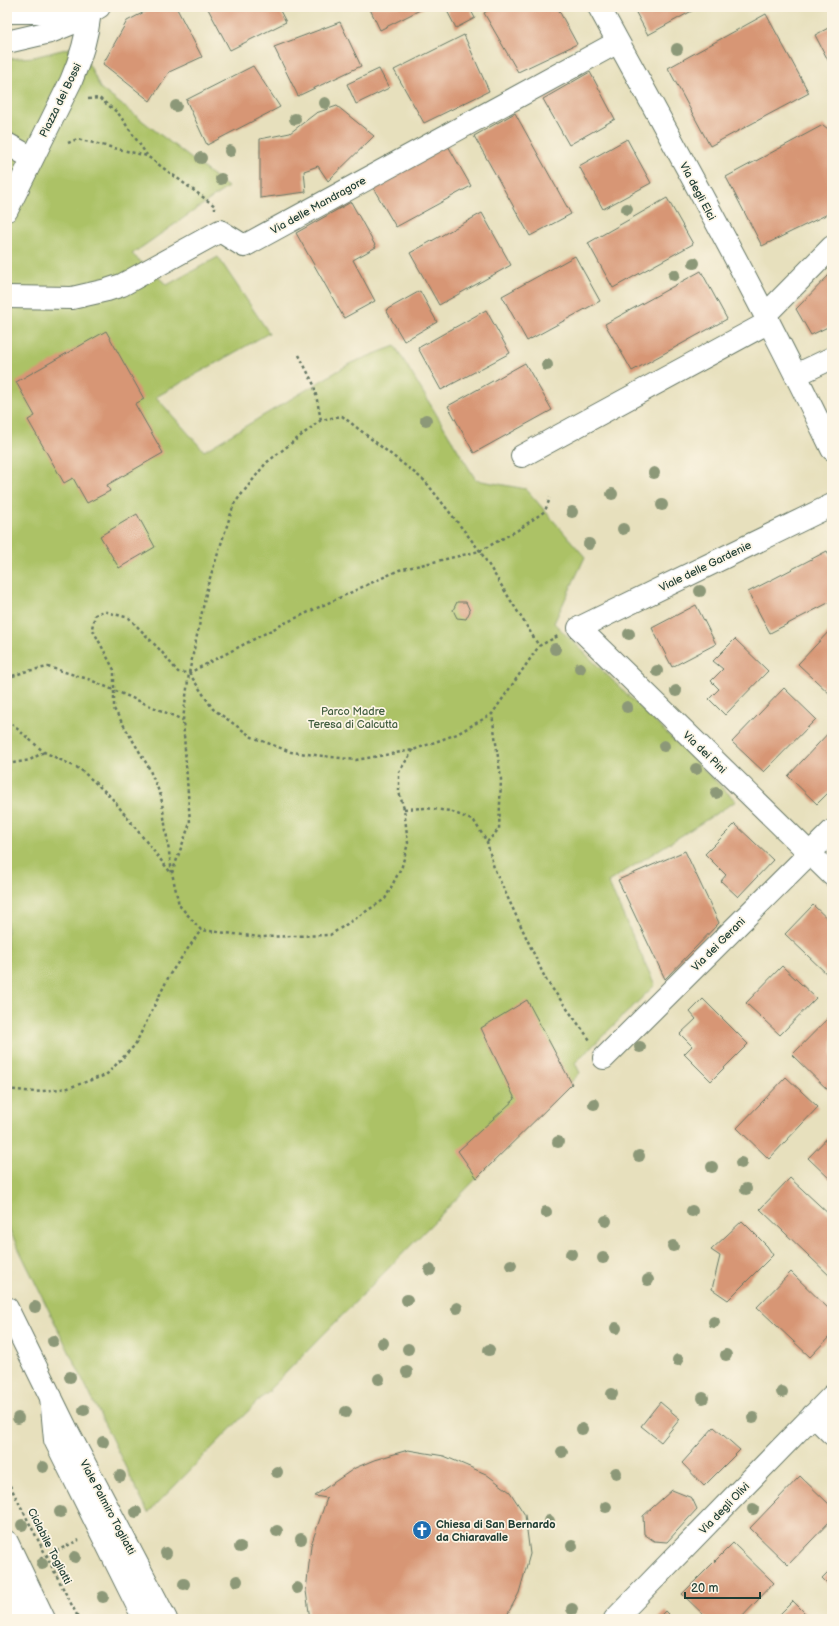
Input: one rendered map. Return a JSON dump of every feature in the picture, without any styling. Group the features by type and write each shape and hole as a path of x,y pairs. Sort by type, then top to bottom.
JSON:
{"street":[{"name":"Via degli Elci","path":"599,7 767,319 832,449"},
{"path":"7,12 95,10"},
{"path":"7,42 50,32 70,24 95,10"},
{"name":"Piazza dei Bossi","path":"7,210 79,63 95,10"},
{"name":"Via delle Mandragore","path":"220,231 244,246 618,42"},
{"path":"7,144 32,158"},
{"path":"7,297 72,298 107,290 122,285 220,231"},
{"path":"522,456 767,319 832,247"},
{"path":"796,375 832,358"},
{"name":"Viale delle Gardenie","path":"578,628 832,505"},
{"name":"Via dei Pini","path":"578,628 832,875"},
{"name":"Via dei Gerani","path":"604,1058 832,831"},
{"name":"Viale Palmiro Togliatti","path":"7,1308 50,1396 166,1619"},
{"path":"7,1336 27,1347"},
{"name":"Viale Palmiro Togliatti","path":"50,1396 55,1440 144,1619"},
{"name":"Via degli Olivi","path":"615,1619 832,1396"},
{"path":"813,1415 832,1434"},
{"path":"7,1542 44,1619"},
{"path":"7,1587 23,1619"}],"path":[{"path":"60,104 99,98 118,113 147,156 215,206 220,231"},
{"path":"32,158 77,139 147,156"},
{"path":"299,355 314,385 322,420"},
{"path":"172,873 190,823 183,720 189,673 208,584 234,504 266,463 322,420 342,416 425,481 480,550 539,646"},
{"path":"413,750 398,772 399,792 404,810 408,843 402,866 386,899 330,935 260,937 201,930 180,905 172,873 161,796 148,766 114,709 114,670 92,628 95,615 103,611 129,618 161,651 178,672 189,673 285,623 399,570 480,550 518,530 545,511 550,498"},
{"path":"189,673 213,708 252,737 291,752 356,760 413,750 457,734 492,714 539,646 566,632 578,628"},
{"path":"7,678 27,671 48,667 88,679 183,720"},
{"path":"487,842 499,829 501,779 492,714"},
{"path":"7,720 44,752 80,769 112,797 172,873"},
{"path":"7,764 30,760 44,752"},
{"path":"404,810 425,808 450,811 474,821 487,842 494,868 546,980 604,1058"},
{"path":"7,1088 35,1092 68,1088 106,1075 135,1045 170,974 201,930"},
{"name":"Ciclabile Togliatti","path":"7,1480 79,1619"},
{"path":"39,1559 80,1539"}],"green space":[{"name":"Parco Madre Teresa di Calcutta","path":"74,47 90,66 100,88 228,187 132,254 167,285 218,257 269,333 156,397 204,451 351,363 395,346 476,480 526,489 585,557 554,623 736,801 608,882 655,985 575,1063 580,1073 269,1390 270,1391 260,1399 148,1513 7,1225 7,166 12,156 28,142 7,130 7,59 34,57"}],"building":[{"path":"154,7 176,7 202,57 169,72 150,101 103,64 127,21"},
{"path":"207,7 278,7 286,22 230,50"},
{"path":"369,7 423,7 424,8 380,30"},
{"path":"445,7 469,7 475,18 456,28"},
{"path":"493,7 557,7 577,44 518,72 484,13"},
{"path":"633,7 699,7 648,35"},
{"path":"766,14 809,93 710,146 668,68"},
{"path":"340,22 361,66 298,96 274,47"},
{"path":"832,26 832,68 815,35"},
{"path":"464,35 489,91 424,123 394,70"},
{"path":"253,66 280,107 207,145 186,100"},
{"path":"379,69 389,88 356,104 347,84"},
{"path":"590,72 615,119 569,145 543,99"},
{"path":"337,106 374,136 328,181 318,166 304,171 306,192 260,198 260,139 290,133 316,113"},
{"path":"515,113 571,214 530,236 474,136"},
{"path":"823,125 832,132 832,212 762,246 726,177"},
{"path":"627,139 651,183 603,209 579,166"},
{"path":"447,144 471,186 396,227 372,186"},
{"path":"667,198 693,244 613,288 588,243"},
{"path":"351,202 376,247 353,260 375,301 344,318 296,233"},
{"path":"482,213 511,265 439,305 410,253"},
{"path":"575,256 600,301 527,341 502,296"},
{"path":"701,271 727,319 632,371 605,324"},
{"path":"832,272 832,325 811,335 796,309"},
{"path":"420,291 437,322 404,341 386,310"},
{"path":"486,310 510,353 441,390 418,348"},
{"path":"106,331 144,399 135,404 163,453 107,485 110,491 87,503 73,478 64,483 28,420 35,416 16,382"},
{"path":"525,363 552,410 474,453 448,406"},
{"path":"137,514 155,547 119,568 100,536"},
{"path":"827,551 832,560 832,601 770,633 748,592"},
{"path":"457,602 466,602 470,611 466,619 457,618 453,610"},
{"path":"696,605 716,644 672,667 652,628"},
{"path":"832,628 832,694 831,695 798,664"},
{"path":"735,639 768,671 725,715 709,699 719,689 711,681 723,669 713,661"},
{"path":"784,688 816,719 764,772 732,742"},
{"path":"832,729 832,789 817,804 788,776"},
{"path":"735,824 773,860 738,897 721,881 726,875 705,854"},
{"path":"685,851 719,923 665,979 618,880"},
{"path":"813,905 832,923 832,971 828,975 785,934"},
{"path":"782,966 816,998 780,1035 746,1003"},
{"path":"703,999 748,1044 711,1081 684,1054 692,1046 680,1034 696,1019 690,1012"},
{"path":"527,1000 572,1084 477,1178 458,1151 515,1099 481,1028"},
{"path":"832,1014 832,1094 792,1055"},
{"path":"786,1077 818,1107 769,1159 737,1128"},
{"path":"832,1133 832,1181 808,1158"},
{"path":"790,1178 832,1217 832,1278 760,1209"},
{"path":"742,1221 767,1246 773,1255 728,1300 712,1289 720,1256 711,1250"},
{"path":"791,1272 832,1312 832,1334 810,1357 757,1307"},
{"path":"660,1402 680,1419 661,1442 641,1426"},
{"path":"714,1427 740,1450 704,1486 682,1463"},
{"name":"Chiesa di San Bernardo da Chiaravalle","path":"408,1450 444,1456 486,1474 510,1492 525,1515 530,1554 519,1593 505,1619 310,1619 306,1591 311,1545 327,1498 314,1496 355,1468 374,1460"},
{"path":"800,1476 832,1507 832,1519 788,1565 750,1528"},
{"path":"672,1490 692,1498 697,1509 667,1542 654,1541 644,1534 643,1516"},
{"path":"733,1543 774,1583 740,1619 708,1619 682,1594"},
{"path":"832,1568 832,1588 822,1578"},
{"path":"793,1601 811,1619 775,1619"},
{"path":"665,1611 673,1619 657,1619"}],"place":[{"name":"Chiesa di San Bernardo da Chiaravalle","path":"422,1530"}]}
